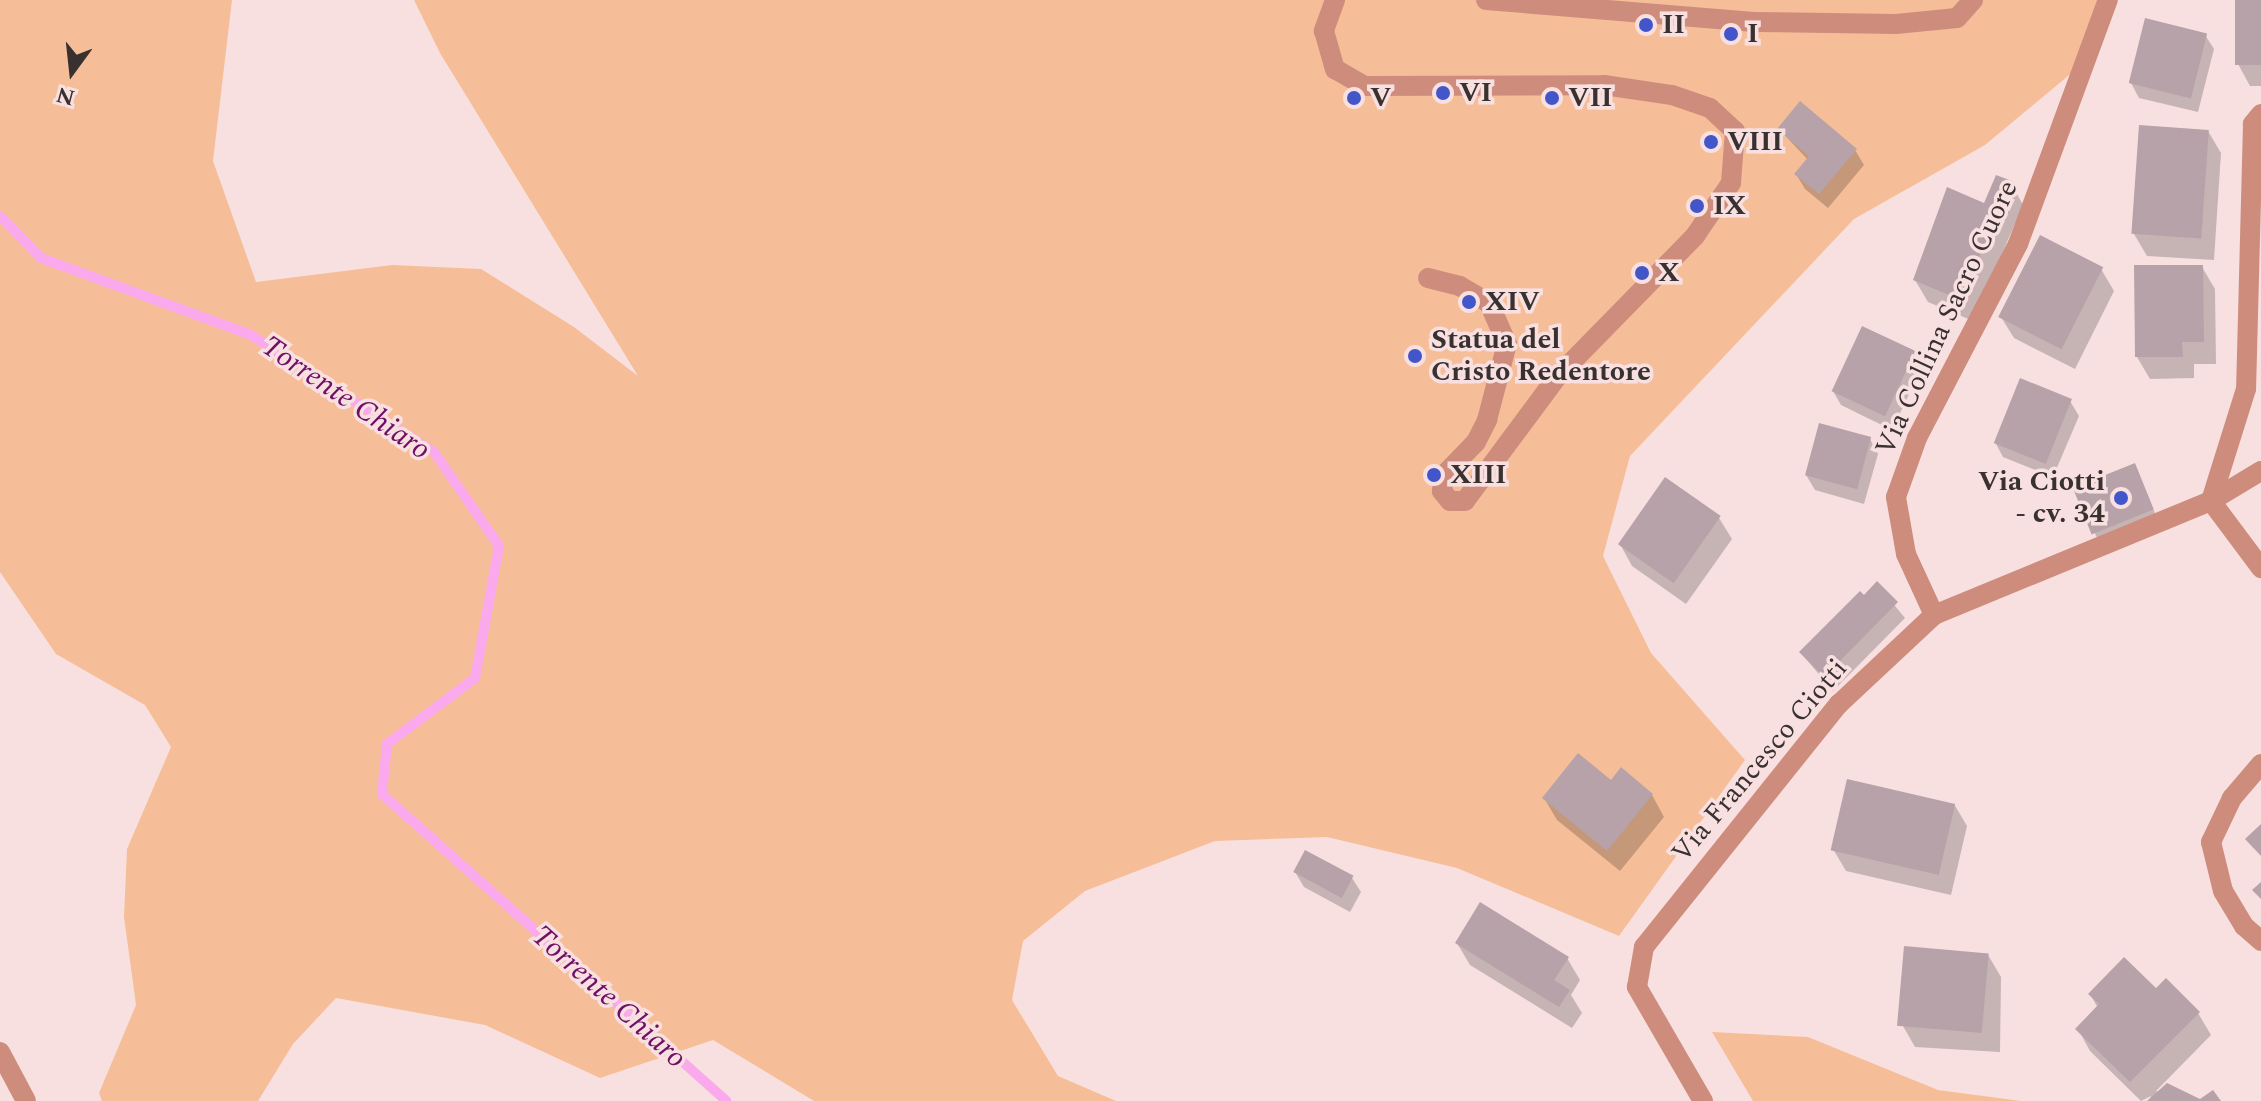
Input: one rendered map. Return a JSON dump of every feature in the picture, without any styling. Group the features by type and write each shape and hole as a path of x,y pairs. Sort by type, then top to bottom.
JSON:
{"street":[{"path":"1335,0 1324,31 1335,69 1364,86 1604,85 1672,95 1710,108 1735,131 1731,183 1695,236 1557,377 1465,501 1450,501 1442,491 1444,475 1476,442 1487,420 1507,344 1489,303 1460,286 1428,278"},
{"path":"1486,0 1754,22 1896,24 1957,18 1973,0"},
{"name":"Via Collina Sacro Cuore","path":"1934,615 1906,554 1896,497 1917,438 2018,244 2108,0"},
{"path":"2261,114 2253,124 2246,389 2211,501 2261,568"},
{"name":"Via Francesco Ciotti","path":"1703,1101 1637,987 1644,947 1839,704 1934,615 2211,501 2261,471"},
{"path":"2261,764 2232,798 2211,842 2223,891 2244,926 2261,941"},
{"path":"0,1052 26,1101"}],"shaded area":[{"path":"0,0 232,0 213,161 256,282 392,265 481,269 574,327 638,376 440,53 414,0 2117,0 2086,61 1985,145 1854,219 1630,456 1603,556 1651,653 1745,760 1619,936 1457,868 1327,837 1215,841 1085,891 1023,941 1012,1000 1058,1076 1116,1101 814,1101 713,1040 600,1078 485,1025 336,998 293,1044 258,1101 102,1101 99,1093 136,1005 124,917 127,849 171,747 145,705 56,654 0,572"},
{"path":"1712,1032 1808,1037 1938,1090 2021,1101 1753,1101"}],"building":[{"path":"2235,0 2261,0 2261,65 2235,65"},
{"path":"2145,18 2207,33 2191,98 2129,83"},
{"path":"1800,101 1857,149 1819,194 1794,174 1809,156 1777,129"},
{"path":"2139,125 2209,130 2201,239 2131,234"},
{"path":"1996,175 2012,181 1961,300 1913,280 1947,187 1984,203"},
{"path":"2040,235 2103,267 2061,349 1998,317"},
{"path":"2134,265 2203,265 2204,342 2182,342 2183,357 2135,357"},
{"path":"1862,326 1915,351 1885,416 1832,391"},
{"path":"2020,378 2072,399 2046,464 1994,443"},
{"path":"1819,423 1871,437 1857,489 1805,475"},
{"path":"2135,463 2154,509 2092,534 2073,488"},
{"path":"1665,477 1721,516 1674,583 1618,544"},
{"path":"1877,581 1898,602 1824,677 1799,652 1860,591 1864,595"},
{"path":"1578,753 1611,780 1621,767 1653,794 1607,851 1542,798"},
{"path":"1847,779 1955,804 1939,875 1831,850"},
{"path":"2261,824 2261,856 2245,839"},
{"path":"1305,850 1354,876 1342,898 1293,872"},
{"path":"2261,882 2261,899 2252,890"},
{"path":"1480,902 1569,957 1554,980 1570,990 1559,1007 1455,943"},
{"path":"1904,946 1989,953 1982,1033 1897,1026"},
{"path":"2124,957 2156,988 2166,978 2200,1012 2130,1082 2075,1029 2099,1004 2088,994"},
{"path":"2167,1083 2200,1099 2213,1090 2221,1101 2147,1101"}],"waterway":[{"name":"Torrente Chiaro","path":"0,216 41,258 251,335 434,452 499,546 475,678 387,744 382,794 726,1101"}],"place":[{"name":"II","path":"1646,25"},
{"name":"I","path":"1731,34"},
{"name":"VI","path":"1443,93"},
{"name":"V","path":"1354,98"},
{"name":"VII","path":"1552,98"},
{"name":"VIII","path":"1711,142"},
{"name":"IX","path":"1697,206"},
{"name":"X","path":"1642,273"},
{"name":"XIV","path":"1469,302"},
{"name":"Statua del Cristo Redentore","path":"1415,356"},
{"name":"XIII","path":"1434,475"},
{"name":"Via Ciotti - cv. 34","path":"2121,498"}]}
